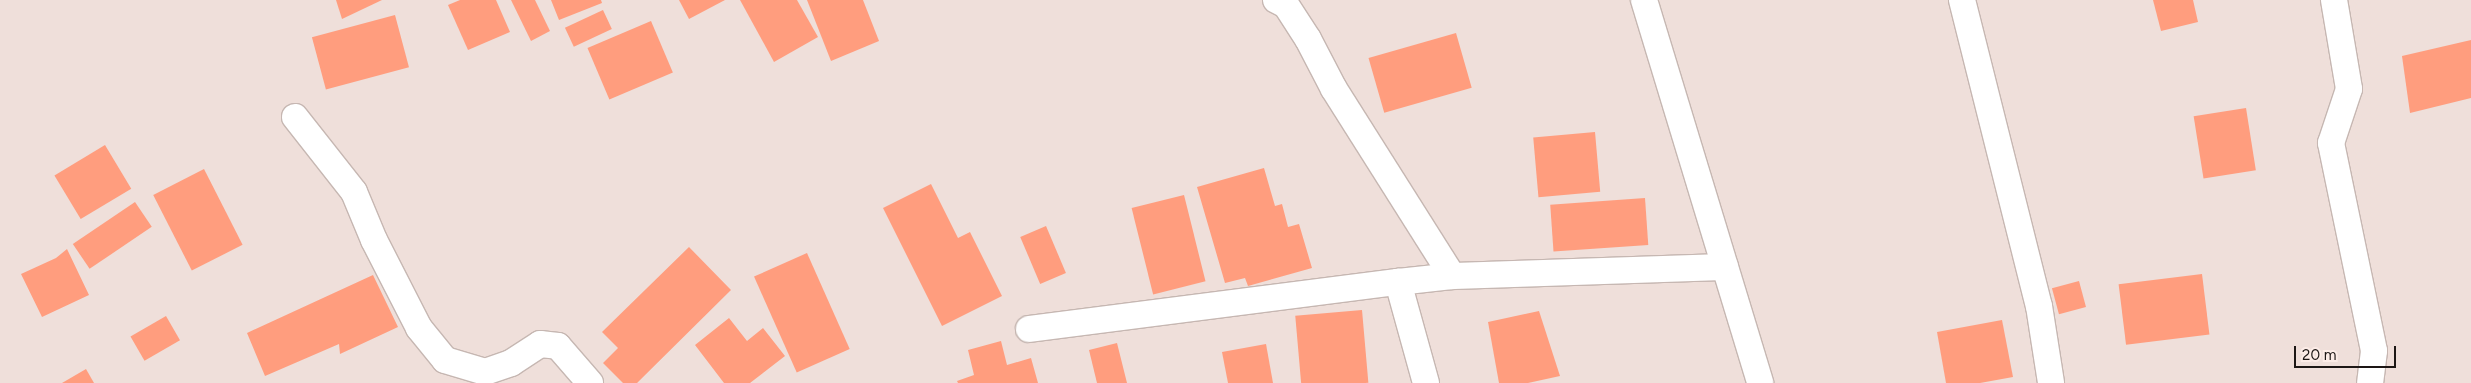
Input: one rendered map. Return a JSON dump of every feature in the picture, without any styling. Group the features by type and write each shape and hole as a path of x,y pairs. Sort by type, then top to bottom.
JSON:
{"street":[{"path":"1276,0 1286,6 1308,39 1334,90 1452,276"},
{"path":"1644,0 1760,383"},
{"path":"1962,0 2038,306 2051,383"},
{"path":"2334,0 2349,89 2331,144 2374,351 2370,383"},
{"path":"295,117 354,192 374,240 419,328 445,360 478,377 511,362 540,344 558,346 590,383"},
{"path":"1030,329 1452,276 1725,267"},
{"path":"1398,282 1426,383"}],"building":[{"path":"336,0 382,0 342,19"},
{"path":"460,0 496,0 510,32 468,50 448,5"},
{"path":"511,0 535,0 550,31 531,41"},
{"path":"551,0 601,0 602,3 559,20"},
{"path":"679,0 725,0 689,19"},
{"path":"740,0 797,0 818,37 774,62"},
{"path":"807,0 863,0 879,41 831,61"},
{"path":"2153,0 2193,0 2198,22 2161,31"},
{"path":"603,10 612,29 574,47 565,28"},
{"path":"395,15 409,67 326,89 312,37"},
{"path":"651,21 673,73 609,100 587,48"},
{"path":"1456,33 1472,88 1384,113 1369,58"},
{"path":"2471,40 2471,98 2410,113 2402,56"},
{"path":"2246,108 2256,170 2204,179 2194,116"},
{"path":"1595,132 1600,192 1538,197 1533,137"},
{"path":"105,145 131,189 81,219 54,175"},
{"path":"1264,168 1275,206 1282,204 1288,227 1299,224 1312,268 1248,286 1245,278 1225,283 1197,187"},
{"path":"204,169 243,245 192,271 153,195"},
{"path":"931,184 958,238 970,232 1002,296 942,326 883,208"},
{"path":"1184,195 1206,281 1153,294 1132,208"},
{"path":"1645,198 1648,245 1554,252 1550,205"},
{"path":"135,202 152,227 90,269 73,244"},
{"path":"1046,226 1066,273 1040,284 1020,237"},
{"path":"689,247 731,290 637,383 623,383 603,363 618,348 602,332"},
{"path":"67,249 89,295 42,317 21,274 56,258"},
{"path":"807,253 850,349 797,373 754,277"},
{"path":"2202,274 2209,335 2126,345 2119,284"},
{"path":"373,275 398,327 340,354 339,344 265,376 247,333"},
{"path":"2079,281 2086,307 2059,314 2052,288"},
{"path":"1362,310 1368,383 1301,383 1295,316"},
{"path":"1539,311 1560,376 1528,383 1499,383 1488,322"},
{"path":"166,316 180,340 144,361 130,336"},
{"path":"729,318 747,341 763,328 785,356 750,383 724,383 695,345"},
{"path":"2002,320 2013,377 1980,383 1946,383 1937,332"},
{"path":"1001,341 1007,365 1031,358 1038,383 958,383 957,381 974,375 968,350"},
{"path":"1117,343 1127,383 1097,383 1089,350"},
{"path":"1266,344 1273,383 1228,383 1222,352"},
{"path":"86,369 94,383 62,383"}]}
